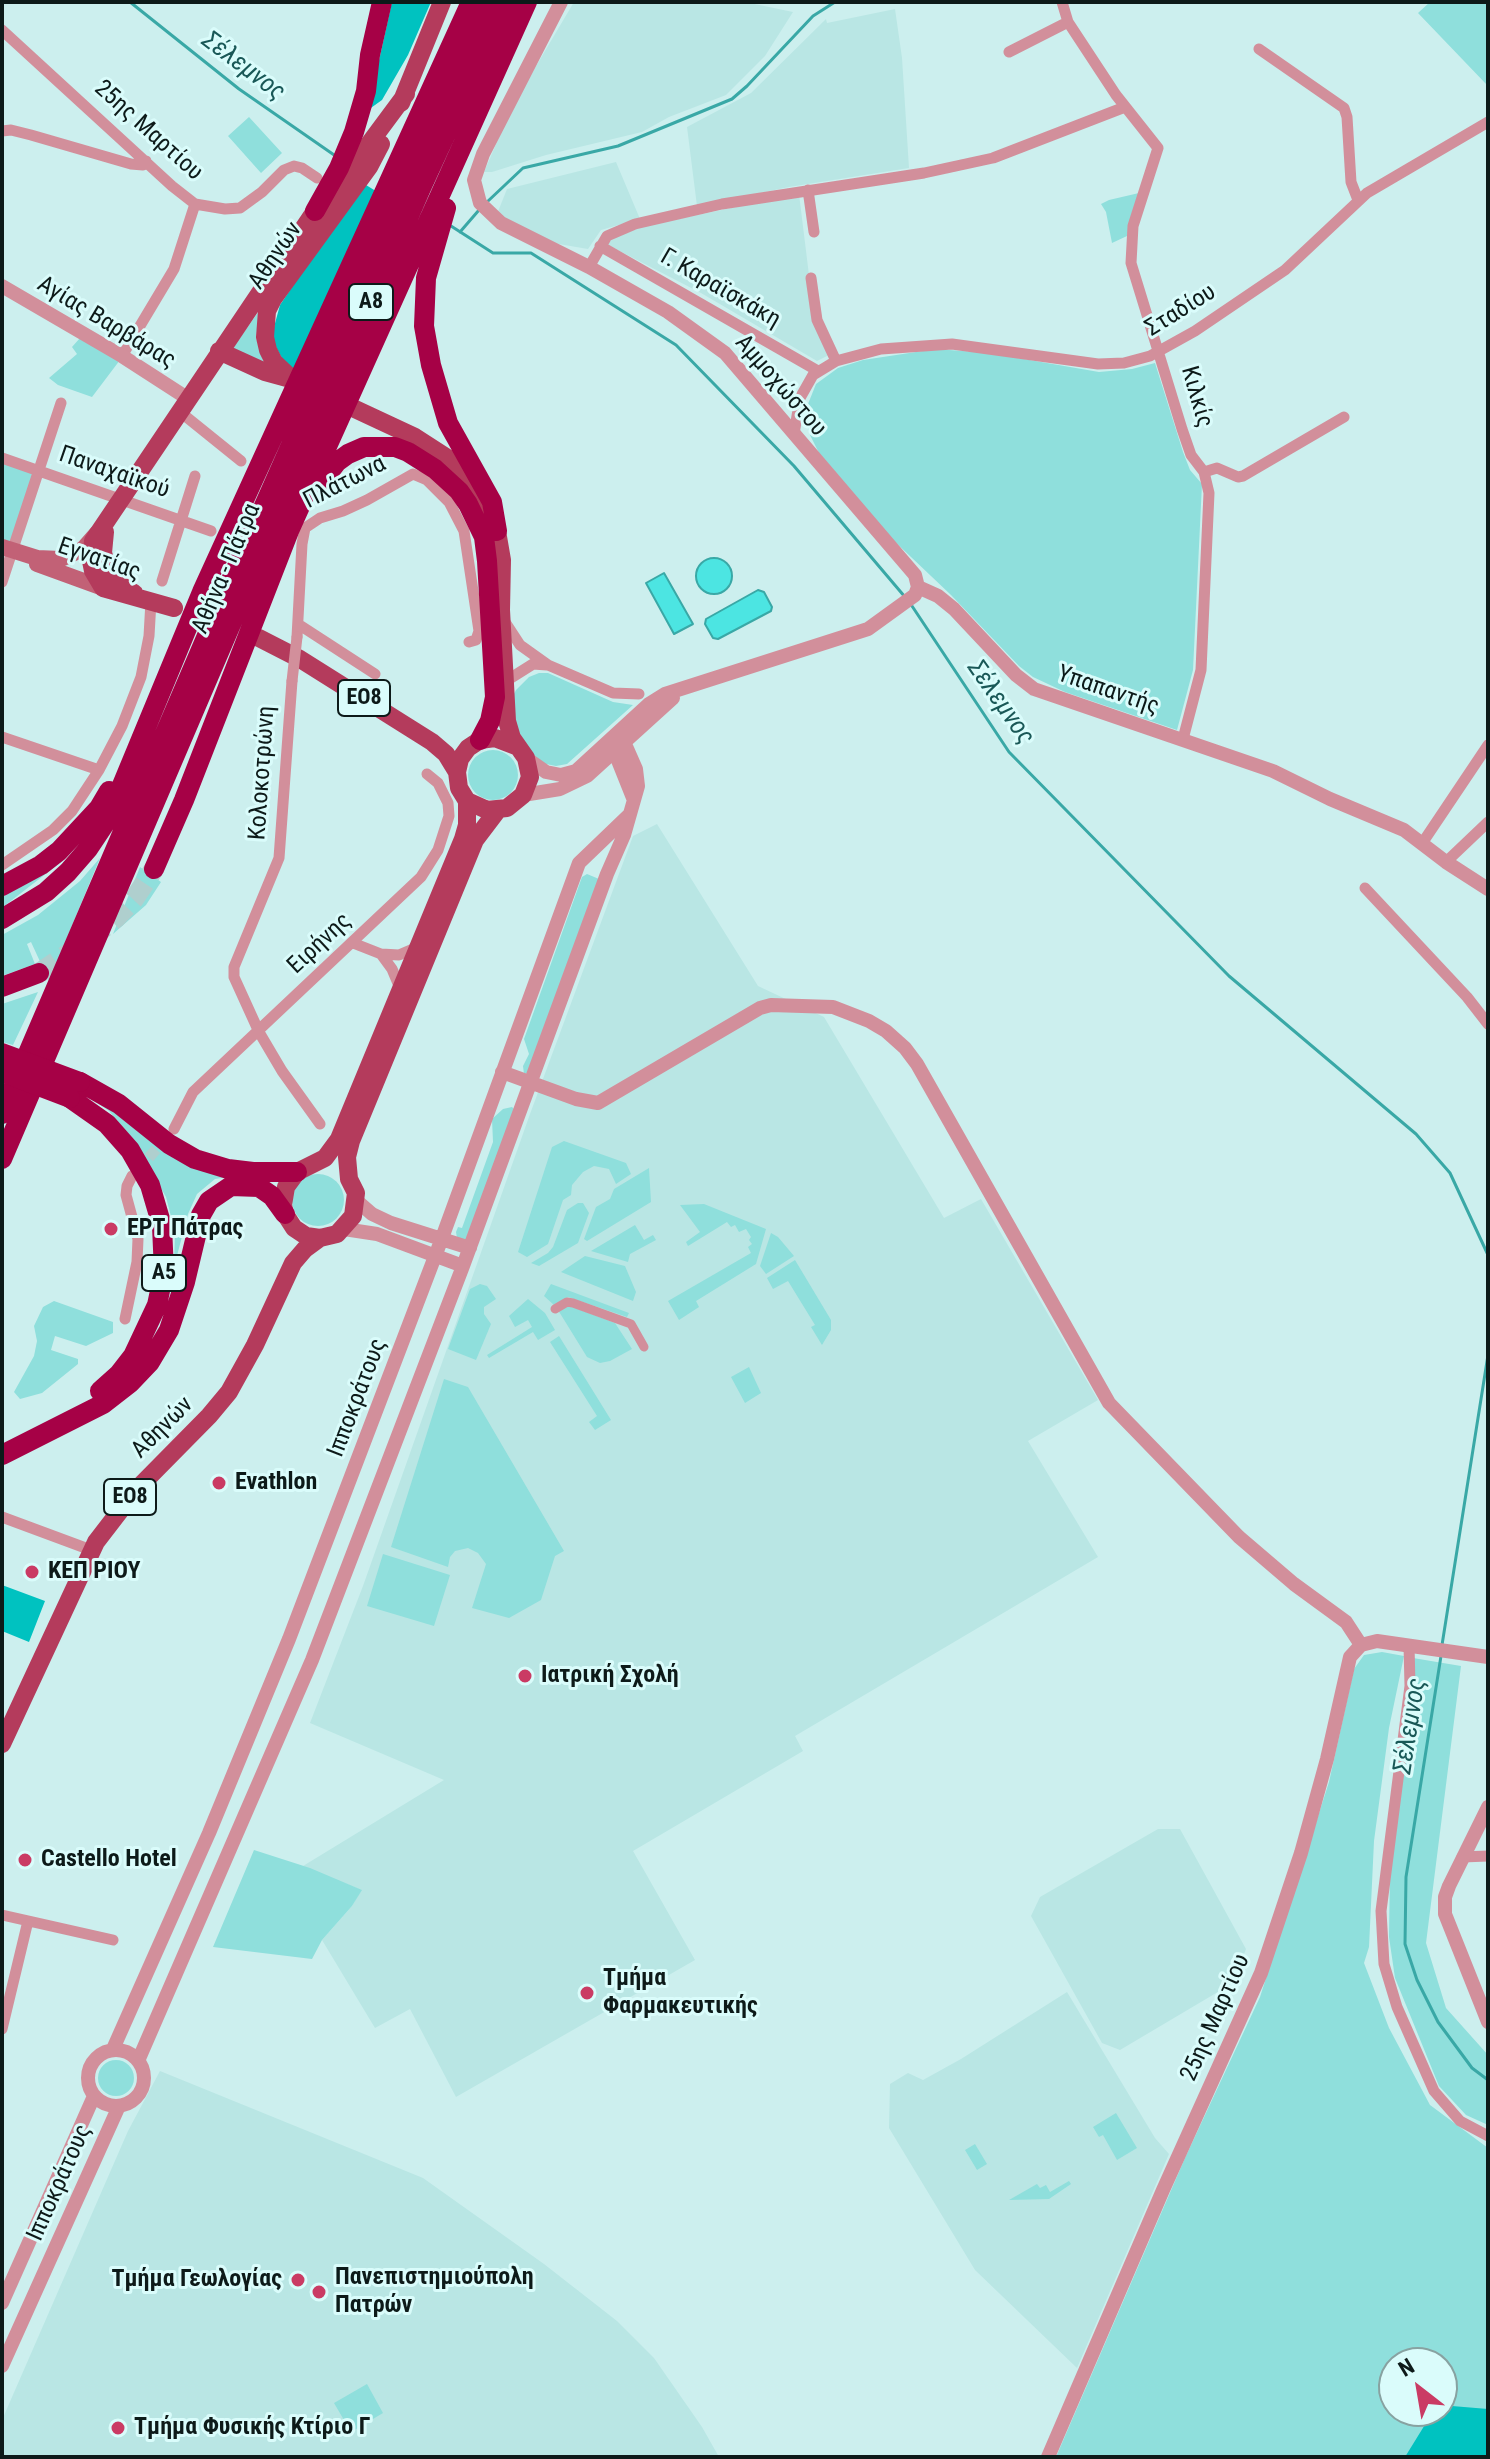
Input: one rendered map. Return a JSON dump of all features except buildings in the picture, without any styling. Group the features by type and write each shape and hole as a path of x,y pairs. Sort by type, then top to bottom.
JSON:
{"highway":[{"path":"315,211 347,150 356,124 366,91 370,55 382,2"},
{"path":"2,919 46,892 88,849 108,819 202,592 471,2"},
{"name":"Αθήνα - Πάτρα","path":"2,1114 224,596 488,2"},
{"name":"Αθήνα - Πάτρα","path":"2,1159 240,603 421,188 506,2"},
{"path":"154,869 289,531 473,120 530,11"},
{"path":"473,120 430,256 424,326 431,365 448,423 492,502 497,531"},
{"path":"289,531 325,475 337,462 364,447 379,445 408,452 453,485 476,518 484,537 487,561 495,697 490,721 480,740"},
{"path":"2,886 41,865 75,837 99,808 138,744"},
{"path":"2,987 39,973"},
{"path":"2,1053 75,1090 119,1104 169,1144 195,1159 228,1169 253,1172 306,1168"},
{"name":"Α5","path":"2,1072 75,1090 107,1124 142,1169 150,1185 162,1226 164,1272 157,1305 133,1356 119,1374 42,1434 2,1455"},
{"path":"42,1434 103,1404 150,1362 169,1330 185,1282 201,1215 209,1201 231,1186 259,1187 272,1196 289,1221"}],"main road":[{"name":"Αθηνών","path":"219,351 265,372 293,380 274,362 268,350 267,311 369,167 406,94 442,2"},
{"name":"Αθηνών","path":"98,532 315,211 334,191 406,94"},
{"path":"344,1229 353,1216 357,1201 349,1179 347,1157 351,1141 475,840 497,811 516,803 523,795 530,777 507,721 501,610 502,560 497,531 474,489 446,457 415,437 355,409"},
{"name":"Αθηνών","path":"118,506 103,543 105,563 122,586 151,601"},
{"path":"98,532 93,541 91,561 103,588"},
{"name":"Εγνατίας","path":"7,549 49,560 61,559 83,549 98,532"},
{"name":"Εγνατίας","path":"7,549 35,564 174,608"},
{"name":"ΕΟ8","path":"259,638 300,659 432,742 446,754 457,772"},
{"path":"457,772 460,759 468,748 480,740 495,738 521,752"},
{"name":"Αθηνών","path":"288,1271 289,1221 283,1205 286,1187 332,1150 339,1139 420,946 467,825 467,801 459,788 457,772"},
{"path":"467,801 476,807 497,811"},
{"path":"306,1168 334,1167 349,1179"},
{"path":"289,1221 306,1236 320,1238"},
{"name":"Αθηνών","path":"2,1744 91,1550 130,1497 229,1392 298,1255 320,1238 344,1229"}],"street":[{"path":"530,11 548,26 561,2"},
{"name":"Κιλκίς","path":"1062,2 1068,22 1125,107 1158,148 1135,217 1131,244 1134,274 1186,442 1191,455 1204,472 1209,493 1201,670 1183,739"},
{"path":"1009,52 1068,22"},
{"name":"Αμμοχώστου","path":"548,26 483,154 474,186 486,212 523,236 589,267 668,312 711,342 746,375 915,575 916,591"},
{"name":"25ης Μαρτίου","path":"2,30 195,204 240,208 284,170 294,166 317,178"},
{"path":"1259,49 1344,108 1351,182 1358,200"},
{"path":"589,267 610,233 635,224 722,204 924,173 993,158 1125,107"},
{"name":"Σταδίου","path":"818,371 836,361 881,349 934,343 985,347 1098,364 1137,361 1160,352 1195,331 1285,270 1358,200 1488,122"},
{"path":"2,131 31,135 139,166 146,161"},
{"path":"808,190 814,232"},
{"path":"122,356 174,269 195,204"},
{"name":"Γ. Καραϊσκάκη","path":"600,246 818,371"},
{"path":"811,278 817,320 836,361"},
{"name":"Αγίας Βαρβάρας","path":"2,286 122,356 183,405"},
{"path":"794,434 802,392 818,371"},
{"path":"2,582 7,549 40,470 61,403"},
{"path":"183,405 241,461"},
{"path":"1204,472 1217,468 1238,477 1243,476 1344,417"},
{"name":"Παναχαϊκού","path":"2,458 40,470 118,506 181,520 211,531"},
{"name":"Πλάτωνα","path":"298,630 300,561 305,528 314,520 343,511 413,474 427,480 449,502 464,531 479,631 476,640 469,642"},
{"path":"162,581 195,476"},
{"path":"523,795 560,789 587,776 617,746 649,704 665,694 868,629 888,617 916,591"},
{"name":"Υπαπαντής","path":"916,591 938,596 954,609 1016,675 1034,689 1273,771 1394,825 1488,889"},
{"path":"2,865 15,859 53,830 72,811 99,770 122,726 141,677 149,636 151,601"},
{"path":"501,610 515,639 548,665 613,693 639,694"},
{"path":"298,630 375,674"},
{"name":"Κολοκοτρώνη","path":"298,630 279,858 234,967 234,977 259,1032 320,1124"},
{"path":"506,681 533,664 548,665"},
{"path":"2,737 99,770"},
{"path":"1423,842 1488,745"},
{"path":"521,752 546,772 561,775 576,771 617,746"},
{"name":"Ιπποκράτους","path":"113,2049 268,1692 442,1238 579,863 631,808 629,782 617,746"},
{"name":"Ιπποκράτους","path":"138,2061 295,1702 470,1248 624,835 638,786 636,769 617,746"},
{"name":"Ειρήνης","path":"174,1129 193,1092 416,883 438,850 449,809 438,783 427,774"},
{"path":"587,776 618,775 629,782"},
{"path":"1446,862 1488,822"},
{"path":"2,851 15,859"},
{"path":"1365,888 1467,997 1488,1024"},
{"path":"353,943 381,954 399,955 420,946"},
{"path":"381,954 398,979 401,992"},
{"path":"502,1072 576,1099 598,1103 760,1008 771,1005 833,1007 886,1031 917,1064 1109,1403 1239,1537 1294,1584 1346,1622 1361,1645 1377,1641 1488,1657"},
{"path":"125,1319 137,1262 138,1239 126,1195 132,1176"},
{"path":"357,1201 372,1214 391,1223 470,1248"},
{"path":"344,1229 377,1234 463,1266"},
{"path":"555,1309 567,1302 573,1303 631,1324 644,1347"},
{"path":"2,1517 91,1550"},
{"name":"25ης Μαρτίου","path":"1048,2457 1261,1973 1301,1853 1327,1759 1345,1671 1350,1657 1361,1645"},
{"path":"1409,1645 1410,1686 1381,1911 1384,1964 1397,2007 1434,2091 1460,2121 1488,2136"},
{"path":"1488,1807 1445,1897 1445,1914 1488,2022"},
{"path":"1462,1857 1488,1856"},
{"path":"2,1915 113,1940"},
{"path":"3,2021 28,1921"},
{"path":"113,2049 129,2053 138,2061 144,2077 142,2090 132,2101 119,2106 105,2104 94,2096 88,2083 88,2071 98,2056 113,2049"},
{"name":"Ιπποκράτους","path":"2,2303 94,2096"},
{"name":"Ιπποκράτους","path":"2,2366 119,2106"}],"shaded area":[{"path":"392,2 431,2 408,55 382,100 368,110"},
{"path":"574,2 745,2 793,12 765,56 726,95 669,117 642,132 484,172 513,105"},
{"path":"1430,2 1488,2 1487,85 1418,13"},
{"path":"895,9 902,58 909,168 789,187 697,206 687,127 751,93 826,19 827,23"},
{"path":"249,117 282,153 261,173 228,136"},
{"path":"616,162 640,219 601,230 588,249 547,242 497,214 507,189"},
{"path":"366,185 379,193 294,369 284,362 271,338 280,305 329,232"},
{"path":"1139,193 1127,236 1112,243 1106,212 1101,204"},
{"path":"799,194 815,324 829,355 817,361 701,293 606,244 644,226"},
{"path":"259,311 256,338 264,363 233,348"},
{"path":"80,338 120,360 92,397 58,385 49,378 77,354 72,347"},
{"path":"936,349 989,353 1099,372 1155,363 1183,452 1190,470 1202,484 1193,670 1177,730 1065,692 1033,677 891,538 819,453 810,435 806,409 816,384 838,368 863,360"},
{"path":"2,458 40,470 12,551 2,547"},
{"path":"714,558 727,563 732,576 727,589 714,594 701,589 696,576 701,563"},
{"path":"664,573 693,624 674,634 646,583"},
{"path":"758,590 764,592 771,611 718,639 713,638 705,624 706,619"},
{"path":"548,673 613,702 633,705 567,764 556,766 541,763 530,755 512,726 516,690 529,677"},
{"path":"493,750 511,757 518,775 511,793 493,800 475,793 468,775 475,757"},
{"path":"657,824 758,986 824,1017 944,1218 981,1199 1098,1400 1028,1441 1098,1557 795,1736 803,1751 633,1851 695,1960 456,2097 410,2009 375,2028 322,1940 352,1906 361,1890 303,1866 444,1780 310,1723 363,1586 530,1114 633,836"},
{"path":"100,858 49,981 31,942 27,944 35,964 2,976 2,935 38,915 80,881"},
{"path":"65,859 3,907 2,907 2,894"},
{"path":"140,867 161,882 146,905 113,934"},
{"path":"587,874 599,879 528,1073 524,1074 523,1066 529,1054 524,1039 582,877"},
{"path":"38,992 13,1045 2,1042 2,1004"},
{"path":"95,1101 229,1177 215,1179 197,1194 188,1214 174,1267 175,1232 166,1197 133,1139 109,1111"},
{"path":"503,1109 514,1109 466,1240 457,1238 456,1232 458,1227 462,1228 493,1142 492,1119"},
{"path":"564,1141 626,1163 631,1174 616,1184 609,1169 594,1166 583,1172 572,1185 571,1195 563,1200 548,1244 527,1257 518,1252 552,1147"},
{"path":"649,1168 651,1202 587,1241 584,1239 596,1207 610,1199 614,1189"},
{"path":"318,1174 337,1181 344,1200 337,1219 318,1226 299,1219 292,1200 299,1181"},
{"path":"583,1203 589,1213 578,1243 539,1266 531,1263 553,1247 567,1210"},
{"path":"704,1204 766,1229 756,1264 696,1301 699,1307 679,1320 668,1301 751,1253 748,1247 752,1244 749,1240 751,1237 746,1229 739,1232 735,1225 731,1227 727,1222 688,1246 686,1242 700,1232 680,1205"},
{"path":"635,1225 644,1240 653,1235 656,1240 630,1254 628,1262 591,1251"},
{"path":"771,1233 794,1256 766,1274 760,1266"},
{"path":"585,1256 625,1266 636,1292 633,1301 561,1272"},
{"path":"795,1260 831,1320 831,1330 822,1345 811,1327 815,1325 788,1281 773,1289 767,1278"},
{"path":"480,1284 487,1286 496,1299 484,1307 484,1314 491,1324 476,1360 448,1349 470,1289"},
{"path":"551,1284 629,1313 627,1317 568,1297 554,1305 544,1296"},
{"path":"528,1299 545,1313 555,1330 538,1340 533,1332 489,1358 487,1355 532,1327 528,1320 515,1327 509,1316"},
{"path":"54,1301 113,1322 113,1333 86,1346 55,1336 51,1350 78,1359 78,1364 42,1393 20,1399 14,1392 34,1356 37,1341 34,1326 43,1307"},
{"path":"570,1306 615,1323 632,1349 600,1363 587,1357 558,1310"},
{"path":"559,1336 611,1420 595,1430 589,1422 597,1416 550,1342"},
{"path":"749,1367 761,1393 745,1403 731,1377"},
{"path":"444,1379 468,1387 564,1551 555,1556 541,1600 509,1618 472,1608 486,1564 478,1553 468,1548 455,1551 448,1567 391,1547"},
{"path":"383,1554 450,1575 434,1626 367,1606"},
{"path":"2,1585 45,1601 29,1642 2,1631"},
{"path":"1382,1652 1404,1656 1389,1728 1374,1841 1369,1947 1364,1963 1389,2028 1430,2105 1488,2148 1488,2457 1056,2457 1185,2158 1260,1997 1329,1782 1354,1669 1364,1655"},
{"path":"1413,1658 1461,1666 1426,1943 1446,2008 1488,2055 1488,2125 1466,2115 1439,2086 1395,1978 1389,1937 1390,1869"},
{"path":"1158,1829 1180,1829 1246,1949 1233,1983 1120,2050 1102,2043 1031,1916 1040,1897"},
{"path":"254,1850 310,1868 362,1890 322,1940 312,1959 213,1947"},
{"path":"1067,1992 1155,2138 1169,2154 1077,2368 975,2270 889,2128 890,2084 908,2073 923,2080"},
{"path":"116,2060 129,2065 134,2078 129,2091 116,2096 103,2091 98,2078 103,2065"},
{"name":"Πανεπιστημιούπολη Πατρών","path":"160,2071 423,2178 544,2264 617,2321 654,2358 719,2457 2,2457 2,2420 128,2131"},
{"path":"1116,2113 1137,2148 1117,2160 1103,2135 1099,2137 1093,2127"},
{"path":"975,2144 987,2164 977,2170 965,2150"},
{"path":"1069,2181 1071,2184 1049,2199 1009,2200 1037,2184 1040,2188 1046,2185 1050,2192"},
{"path":"367,2384 383,2413 351,2432 334,2403"},
{"path":"1458,2406 1488,2409 1488,2457 1405,2457 1424,2427 1458,2427"}],"waterway":[{"name":"Σέλεμνος","path":"130,2 239,89 337,157"},
{"path":"487,202 523,168 618,146 732,99 813,16 835,2"},
{"path":"460,232 479,210"},
{"name":"Σέλεμνος","path":"451,226 493,253 531,253 676,345 794,466 905,597"},
{"name":"Σέλεμνος","path":"910,603 1009,752 1229,976 1416,1134 1450,1173 1488,1255"},
{"name":"Σέλεμνος","path":"1442,1645 1488,1355"},
{"name":"Σέλεμνος","path":"1441,1656 1406,1877 1405,1944 1417,1980 1438,2022 1472,2068 1488,2080"}],"tunnel":[{"path":"39,973 116,918 134,899 154,869"},
{"path":"138,1170 166,1138"}],"place":[{"name":"ΕΡΤ Πάτρας","path":"111,1229"},
{"name":"Evathlon","path":"219,1483"},
{"name":"ΚΕΠ ΡΙΟΥ","path":"32,1572"},
{"name":"Ιατρική Σχολή","path":"525,1676"},
{"name":"Castello Hotel","path":"25,1860"},
{"name":"Τμήμα Φαρμακευτικής","path":"587,1993"},
{"name":"Τμήμα Γεωλογίας","path":"298,2280"},
{"name":"Πανεπιστημιούπολη Πατρών","path":"319,2292"},
{"name":"Τμήμα Φυσικής Κτίριο Γ","path":"118,2428"}]}
